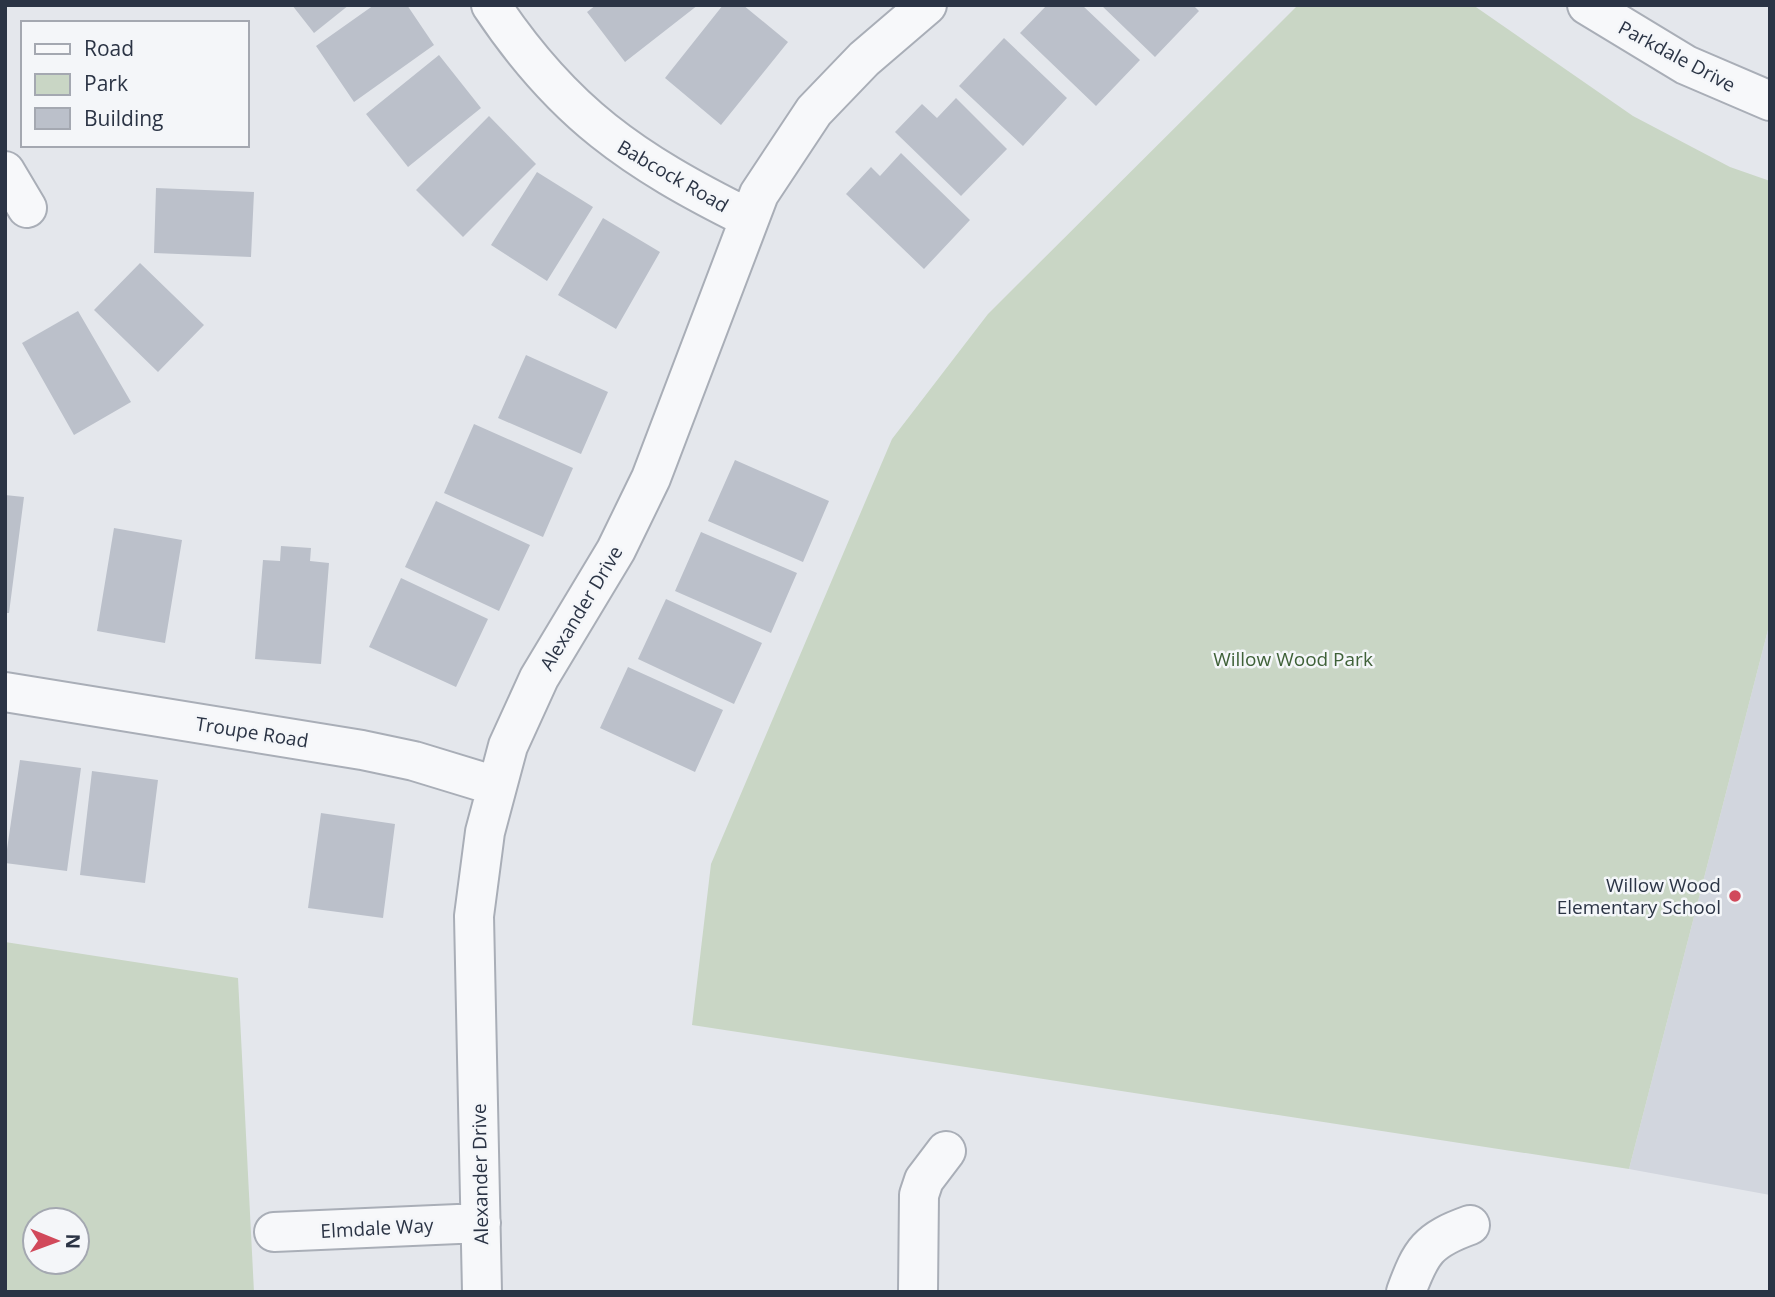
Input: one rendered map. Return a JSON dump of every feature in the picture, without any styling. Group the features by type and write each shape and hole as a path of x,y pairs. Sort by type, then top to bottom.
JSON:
{"street":[{"name":"Babcock Road","path":"491,5 559,91 616,144 688,189 748,218"},
{"name":"Alexander Drive","path":"482,1292 474,916 485,832 508,746 539,678 616,550 651,478 748,218 775,167 814,111 864,59 927,5"},
{"name":"Parkdale Drive","path":"1587,5 1686,65 1770,101"},
{"path":"5,171 27,208"},
{"name":"Troupe Road","path":"5,692 362,750 415,761 496,786"},
{"path":"918,1292 919,1195 924,1181 946,1151"},
{"name":"Elmdale Way","path":"274,1232 481,1223"},
{"path":"1406,1292 1418,1259 1431,1244 1446,1234 1470,1225"}],"shaded area":[{"name":"Willow Wood Elementary School","path":"1770,622 1770,1195 1629,1169"}],"green space":[{"name":"Willow Wood Park","path":"1298,5 1473,5 1633,116 1730,167 1770,181 1770,622 1629,1169 692,1025 711,864 892,439 988,314"},
{"path":"5,942 238,978 254,1292 5,1292"}],"building":[{"path":"292,5 349,5 314,33"},
{"path":"374,5 407,5 434,45 354,102 316,46"},
{"path":"596,5 698,5 625,62 587,12"},
{"path":"723,5 743,5 788,42 721,125 665,78"},
{"path":"1047,5 1082,5 1140,60 1096,106 1020,33"},
{"path":"1101,5 1193,5 1199,11 1155,57"},
{"path":"1004,38 1067,98 1023,146 959,86"},
{"path":"439,55 481,108 408,167 366,114"},
{"path":"956,98 1007,149 961,196 895,132 922,104 937,118"},
{"path":"489,116 536,164 463,237 416,190"},
{"path":"901,153 970,220 924,269 846,194 871,167 880,176"},
{"path":"537,172 593,207 547,281 491,245"},
{"path":"156,188 254,192 251,257 154,253"},
{"path":"603,218 660,252 616,329 558,295"},
{"path":"140,263 204,325 158,372 94,310"},
{"path":"78,311 131,402 74,435 22,343"},
{"path":"526,355 608,392 581,454 498,418"},
{"path":"474,424 573,468 543,537 444,493"},
{"path":"735,460 829,501 803,562 708,521"},
{"path":"5,495 24,497 9,613 5,613"},
{"path":"436,501 530,545 499,611 405,567"},
{"path":"114,528 182,540 165,643 97,631"},
{"path":"701,532 797,573 771,633 675,591"},
{"path":"281,546 311,548 310,561 329,563 321,664 255,659 263,560 280,561"},
{"path":"401,578 488,619 456,687 369,647"},
{"path":"666,599 762,643 734,704 638,659"},
{"path":"628,667 723,710 695,772 600,728"},
{"path":"20,760 81,768 67,871 5,863"},
{"path":"92,771 158,780 145,883 80,875"},
{"path":"321,813 395,824 383,918 308,908"}],"place":[{"name":"Willow Wood Elementary School","path":"1735,896"}]}
